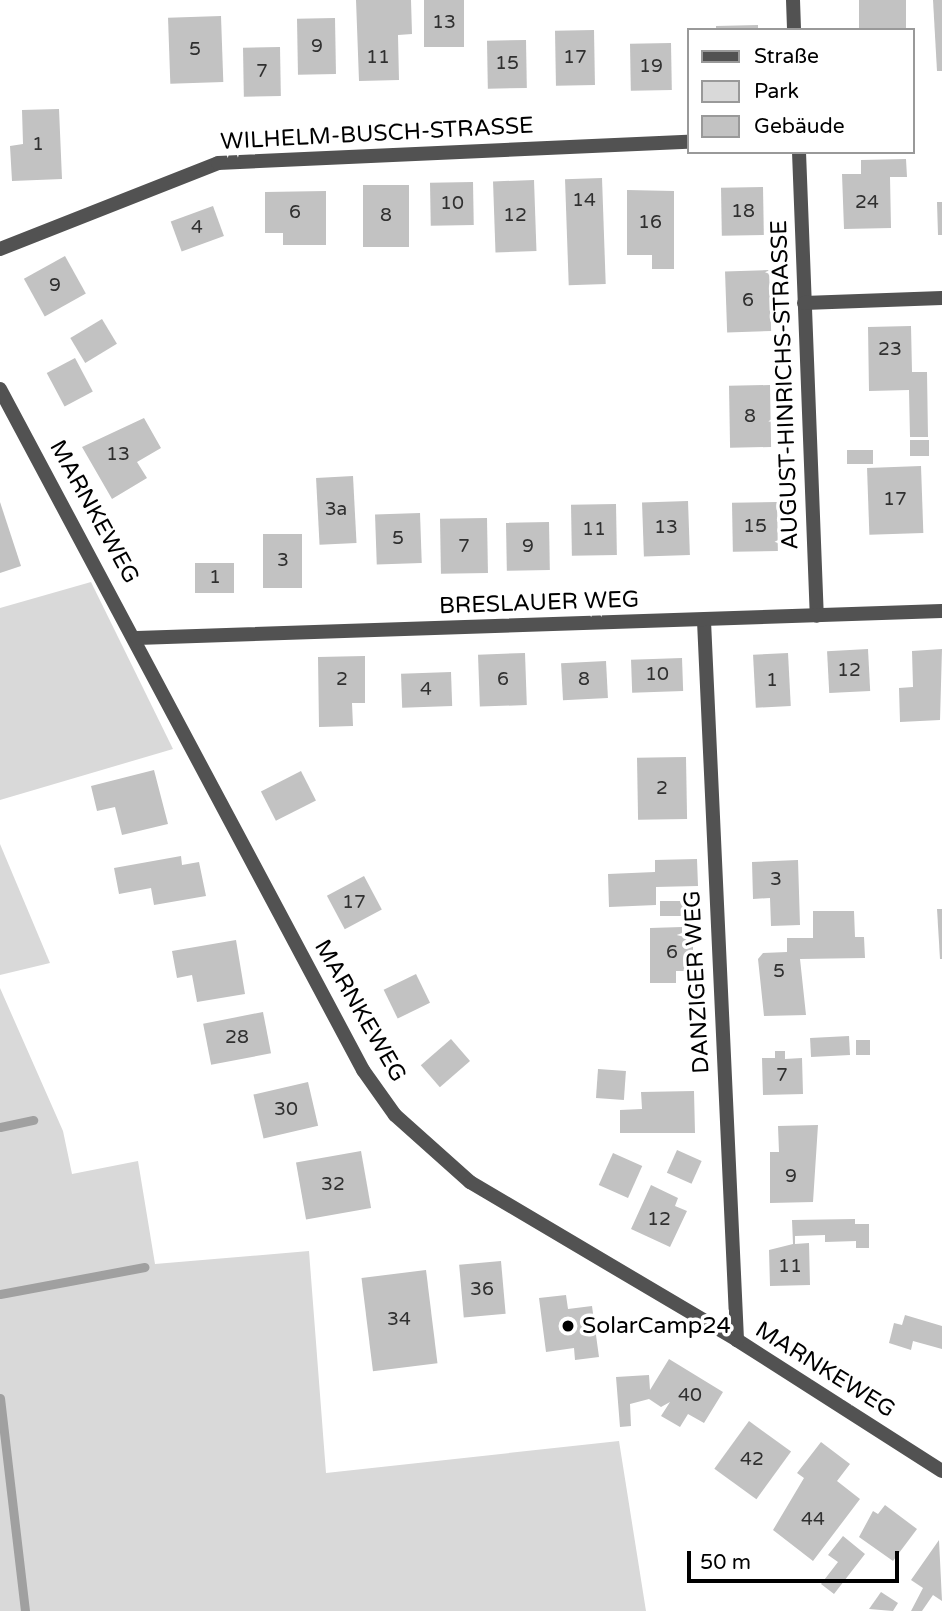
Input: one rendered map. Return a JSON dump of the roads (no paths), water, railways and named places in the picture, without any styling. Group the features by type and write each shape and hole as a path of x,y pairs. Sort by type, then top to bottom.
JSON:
{"street":[{"path":"793,0 794,28"},
{"name":"WILHELM-BUSCH-STRASSE","path":"0,249 218,163 687,142"},
{"name":"AUGUST-HINRICHS-STRASSE","path":"799,154 817,616"},
{"path":"804,303 942,298"},
{"name":"MARNKEWEG","path":"0,389 137,638 363,1070 395,1115 470,1182 737,1340 942,1471"},
{"name":"BRESLAUER WEG","path":"137,638 942,611"},
{"name":"DANZIGER WEG","path":"704,621 737,1340"}],"waterway":[{"path":"0,1127 33,1120"},
{"path":"0,1294 144,1267"},
{"path":"0,1398 25,1611"}],"place":[{"name":"SolarCamp24","path":"568,1326"}]}
